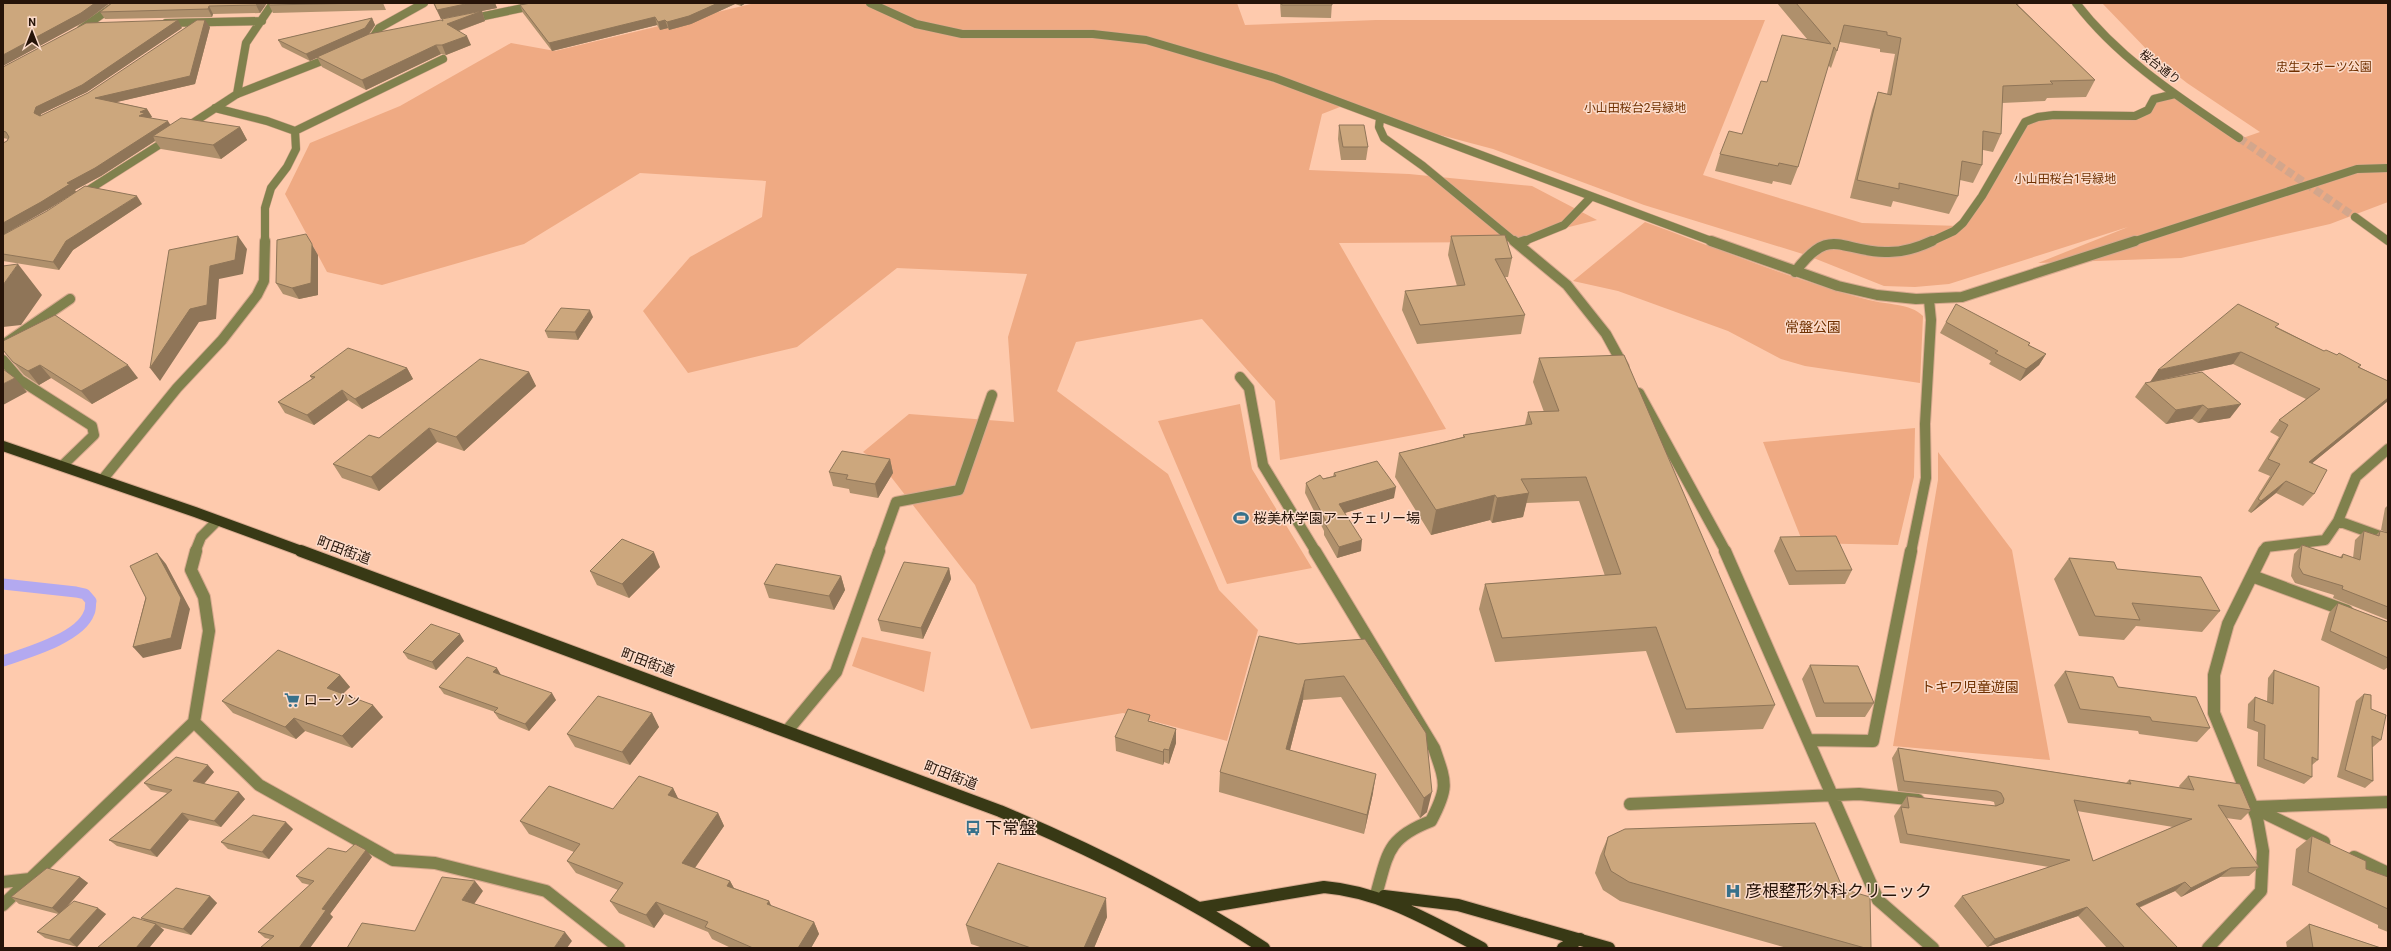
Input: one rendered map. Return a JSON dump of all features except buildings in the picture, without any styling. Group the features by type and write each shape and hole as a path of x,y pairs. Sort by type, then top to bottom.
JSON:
{"main road":[{"name":"町田街道","path":"3,446 63,465 218,521 787,731 1060,836 1116,861 1200,908 1264,948"},
{"path":"1200,908 1324,887 1357,890 1376,896 1482,948"},
{"path":"1376,896 1458,905 1609,948"},
{"path":"1563,948 1580,939"}],"street":[{"path":"76,32 89,25 118,3"},
{"path":"237,94 246,43 273,3"},
{"path":"387,36 368,40 379,28 424,3"},
{"path":"462,20 546,3"},
{"path":"870,3 916,24 962,34 1093,34 1133,37 1275,78 1380,119 1795,272 1878,296 1929,300 1962,297 2357,169 2388,168"},
{"name":"桜台通り","path":"2076,3 2113,44 2175,94 2239,138"},
{"path":"160,23 262,20"},
{"path":"186,31 199,22"},
{"path":"89,25 105,24"},
{"path":"77,198 237,94 338,55"},
{"path":"215,108 267,121 295,132 443,59"},
{"path":"1795,272 1806,255 1822,243 1847,244 1872,251 1900,252 1954,231 1960,226 1981,196 2025,122 2032,118 2051,114 2129,116 2145,112 2156,98 2175,94"},
{"path":"1380,119 1379,127 1384,138 1423,166 1519,243 1567,285 1606,334 1720,539 1878,900 1932,948"},
{"path":"103,479 177,388 222,340 257,295 264,281 265,208 271,188 286,167 296,149 295,132"},
{"path":"1519,243 1564,225 1591,196"},
{"path":"2356,218 2388,241"},
{"path":"3,345 70,300"},
{"path":"1808,740 1873,741 1926,478 1925,424 1931,320 1929,300"},
{"path":"3,360 20,380 92,426 94,434 84,447 63,465"},
{"path":"1240,377 1249,388 1263,465 1434,748 1444,779 1442,800 1431,821 1413,828 1400,837 1388,852 1376,896"},
{"path":"787,731 836,672 896,502 930,497 959,490 992,395"},
{"path":"2208,948 2261,891 2263,852 2257,818 2214,713 2214,675 2228,624 2266,547 2325,540 2338,521 2356,477 2388,449"},
{"path":"3,905 194,722 209,631 204,597 191,570 197,546 202,537 218,521"},
{"path":"2338,521 2388,539"},
{"path":"2252,576 2359,616"},
{"path":"194,722 260,785 393,860 434,863 546,891 619,948"},
{"path":"1630,804 1859,794 1928,801"},
{"path":"2252,807 2388,802"},
{"path":"2252,807 2388,873"},
{"path":"3,882 30,879"}],"green space":[{"path":"755,3 1237,3 1245,25 1376,20 1765,20 1703,175 1862,223 1960,226 2031,118 2145,112 2154,99 2175,94 2240,139 2260,132 2187,83 2154,57 2102,3 2388,3 2388,202 2330,224 2181,258 2038,263 2128,227 1949,284 1915,287 1884,286 1806,255 1644,205 1493,149 1380,119 1345,105 1322,114 1309,170 1409,174 1532,186 1597,220 1509,242 1339,243 1446,429 1280,460 1275,401 1202,319 1076,342 1057,391 1168,474 1219,590 1258,630 1227,741 1123,713 1031,729 975,585 881,464 863,452 909,414 1014,422 1008,337 1027,274 897,268 797,347 688,373 643,311 690,257 762,217 766,181 640,173 524,244 382,285 327,272 285,194 310,143 400,106 511,43 555,51"},
{"name":"常盤公園","path":"1645,222 1756,264 1812,283 1876,302 1898,305 1918,312 1923,316 1920,383 1805,366 1781,359 1728,331 1618,291 1573,281"},
{"name":"桜美林学園アーチェリー場","path":"1240,404 1252,469 1312,568 1227,584 1158,421"},
{"path":"1915,428 1914,477 1898,545 1803,543 1763,442"},
{"name":"トキワ児童遊園","path":"1938,452 2012,550 2050,760 1893,746 1938,480"},
{"path":"862,637 931,652 924,692 852,666"}],"waterway":[{"path":"3,584 76,592 85,594 91,601 89,613 84,622 75,630 64,637 38,649 3,661"}],"tunnel":[{"path":"2239,138 2355,217"}],"place":[{"name":"桜美林学園アーチェリー場","path":"1241,518"},
{"name":"ローソン","path":"292,700"},
{"name":"下常盤","path":"973,828"},
{"name":"彦根整形外科クリニック","path":"1733,891"}],"park label":[{"name":"忠生スポーツ公園","path":"2324,67"},
{"name":"小山田桜台2号緑地","path":"1635,108"},
{"name":"小山田桜台1号緑地","path":"2065,179"}]}
